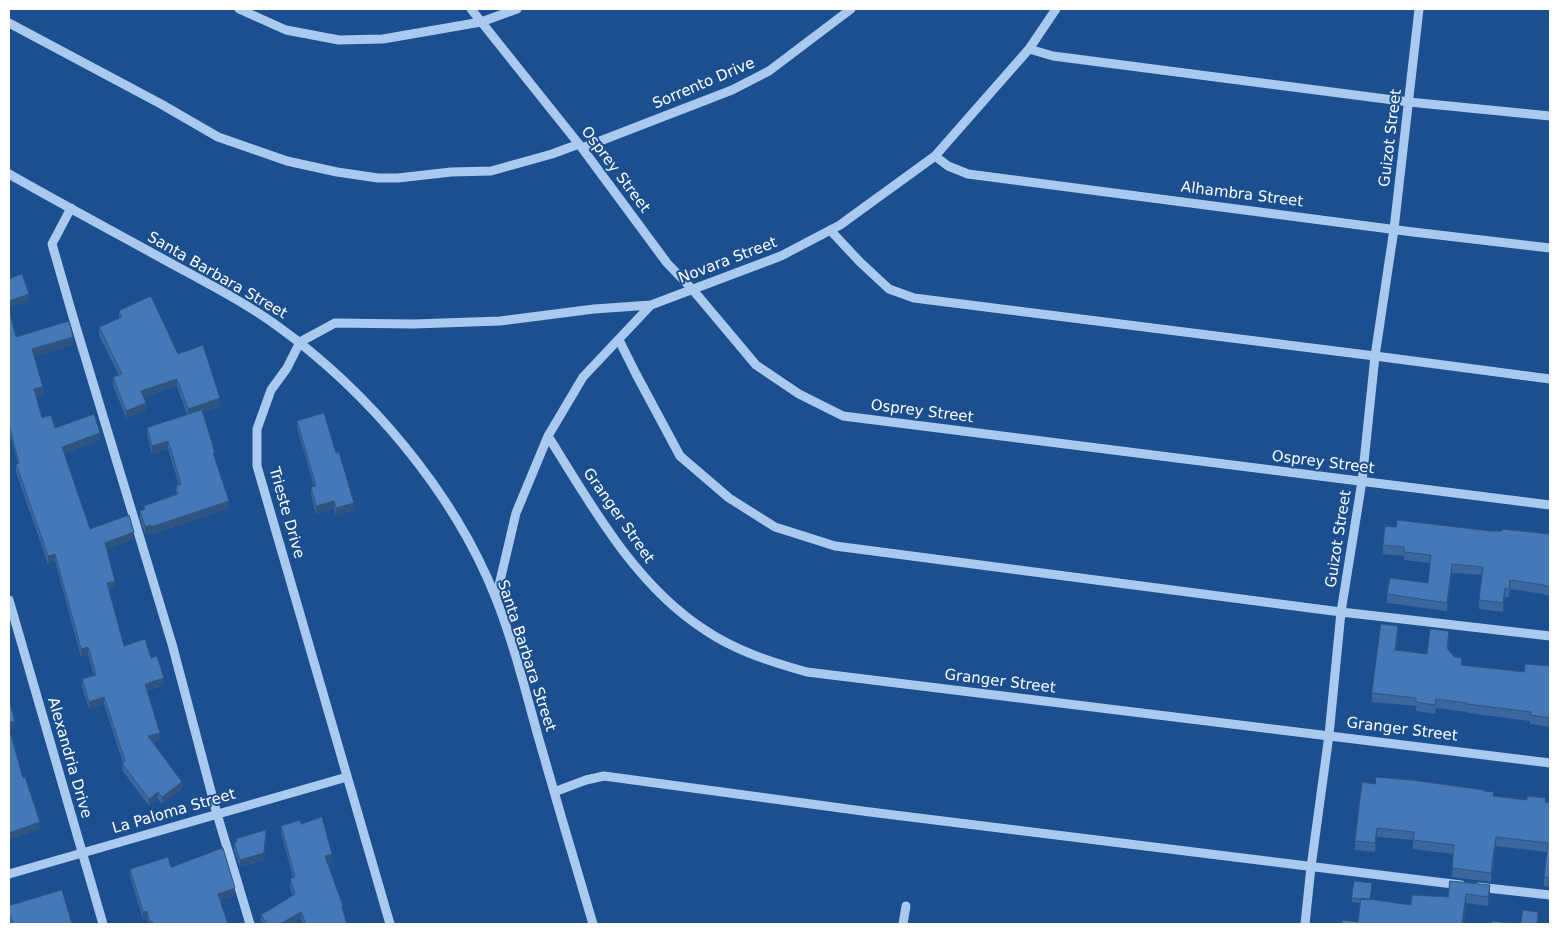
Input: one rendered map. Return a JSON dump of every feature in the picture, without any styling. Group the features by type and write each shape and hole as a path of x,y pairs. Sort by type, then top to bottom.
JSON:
{"street":[{"path":"239,9 286,30 339,40 383,38 481,22 517,9"},
{"name":"Osprey Street","path":"471,9 580,146 667,263 693,290 756,365 799,394 843,416 1550,504"},
{"name":"Sorrento Drive","path":"9,23 161,104 218,137 287,161 337,172 388,178 491,170 580,146 732,90 769,72 851,9"},
{"name":"Novara Street","path":"496,598 516,513 548,436 584,377 651,305 781,256 840,225 935,156 1030,49 1056,9"},
{"name":"Guizot Street","path":"1305,924 1310,867 1329,735 1342,612 1362,481 1375,356 1394,229 1419,9"},
{"path":"1030,49 1053,56 1409,102 1550,116"},
{"name":"Alhambra Street","path":"935,156 948,166 968,174 1550,248"},
{"name":"Santa Barbara Street","path":"9,174 240,302 300,342 374,412 414,460 460,527 496,598 517,663 593,924"},
{"path":"70,208 52,244 172,644 217,814 250,924"},
{"path":"830,230 889,289 914,298 1550,380"},
{"path":"300,342 335,324 500,321 594,309 651,305"},
{"path":"619,340 680,456 729,498 775,527 835,546 1342,612 1550,636"},
{"name":"Trieste Drive","path":"300,342 287,368 271,390 257,429 257,466 390,924"},
{"name":"Granger Street","path":"548,436 610,533 644,576 670,603 704,630 770,662 806,672 1550,763"},
{"name":"Alexandria Drive","path":"9,600 103,924"},
{"name":"La Paloma Street","path":"9,874 347,776"},
{"path":"554,792 586,780 604,776 860,811 1550,895"},
{"path":"903,924 906,906"}],"building":[{"path":"22,274 29,294 9,301 9,279"},
{"path":"151,296 178,354 203,345 220,398 188,409 177,379 141,391 146,403 126,411 113,377 122,374 99,327 122,317 119,311"},
{"path":"9,310 16,337 69,321 73,337 32,349 43,387 34,389 42,418 51,415 55,428 94,414 100,433 62,447 90,529 129,515 134,532 105,543 115,581 107,583 124,646 145,639 151,658 157,656 164,678 145,684 160,733 148,736 182,782 162,797 158,792 149,799 122,763 125,761 104,697 89,702 82,679 96,675 88,647 81,649 55,554 48,556 16,464 19,463 9,425"},
{"path":"202,410 215,453 213,453 229,501 151,527 151,525 145,527 140,511 145,509 144,506 178,494 176,486 181,484 168,441 152,446 147,428"},
{"path":"324,413 336,453 339,452 354,503 336,508 334,501 316,506 311,487 316,486 297,421"},
{"path":"1397,520 1490,531 1502,531 1502,529 1550,534 1550,587 1510,580 1509,589 1505,588 1503,603 1479,600 1483,567 1452,564 1447,603 1387,594 1390,578 1428,583 1431,555 1404,552 1404,547 1383,545 1385,526 1396,527"},
{"path":"1381,624 1398,626 1395,650 1427,654 1430,629 1449,631 1447,648 1454,657 1462,658 1461,665 1524,672 1525,664 1550,666 1550,718 1530,715 1531,712 1467,703 1436,699 1435,705 1416,702 1416,698 1372,693"},
{"path":"9,700 15,721 9,723"},
{"path":"9,728 23,778 25,777 40,822 9,833"},
{"path":"1376,777 1484,790 1494,792 1493,796 1527,800 1527,796 1546,798 1545,802 1550,803 1550,878 1544,877 1548,843 1496,837 1491,873 1452,868 1454,845 1413,840 1414,832 1377,828 1375,843 1355,841 1362,782 1375,784"},
{"path":"322,817 332,854 325,856 343,906 347,924 306,924 301,912 280,924 267,924 261,915 295,894 290,879 295,877 281,826 300,820 301,824"},
{"path":"266,830 264,853 240,860 234,843 237,842 236,839"},
{"path":"223,848 235,888 218,894 228,924 153,924 152,921 150,922 147,911 143,912 130,869 168,857 171,867"},
{"path":"1354,881 1372,883 1370,900 1352,898"},
{"path":"1450,881 1490,885 1488,897 1466,894 1462,924 1342,924 1342,920 1358,922 1361,898 1411,905 1412,895 1448,897"},
{"path":"62,890 72,924 13,924 9,906"},
{"path":"1523,910 1538,912 1537,924 1521,924"},
{"path":"1492,921 1519,924 1492,924"}]}
